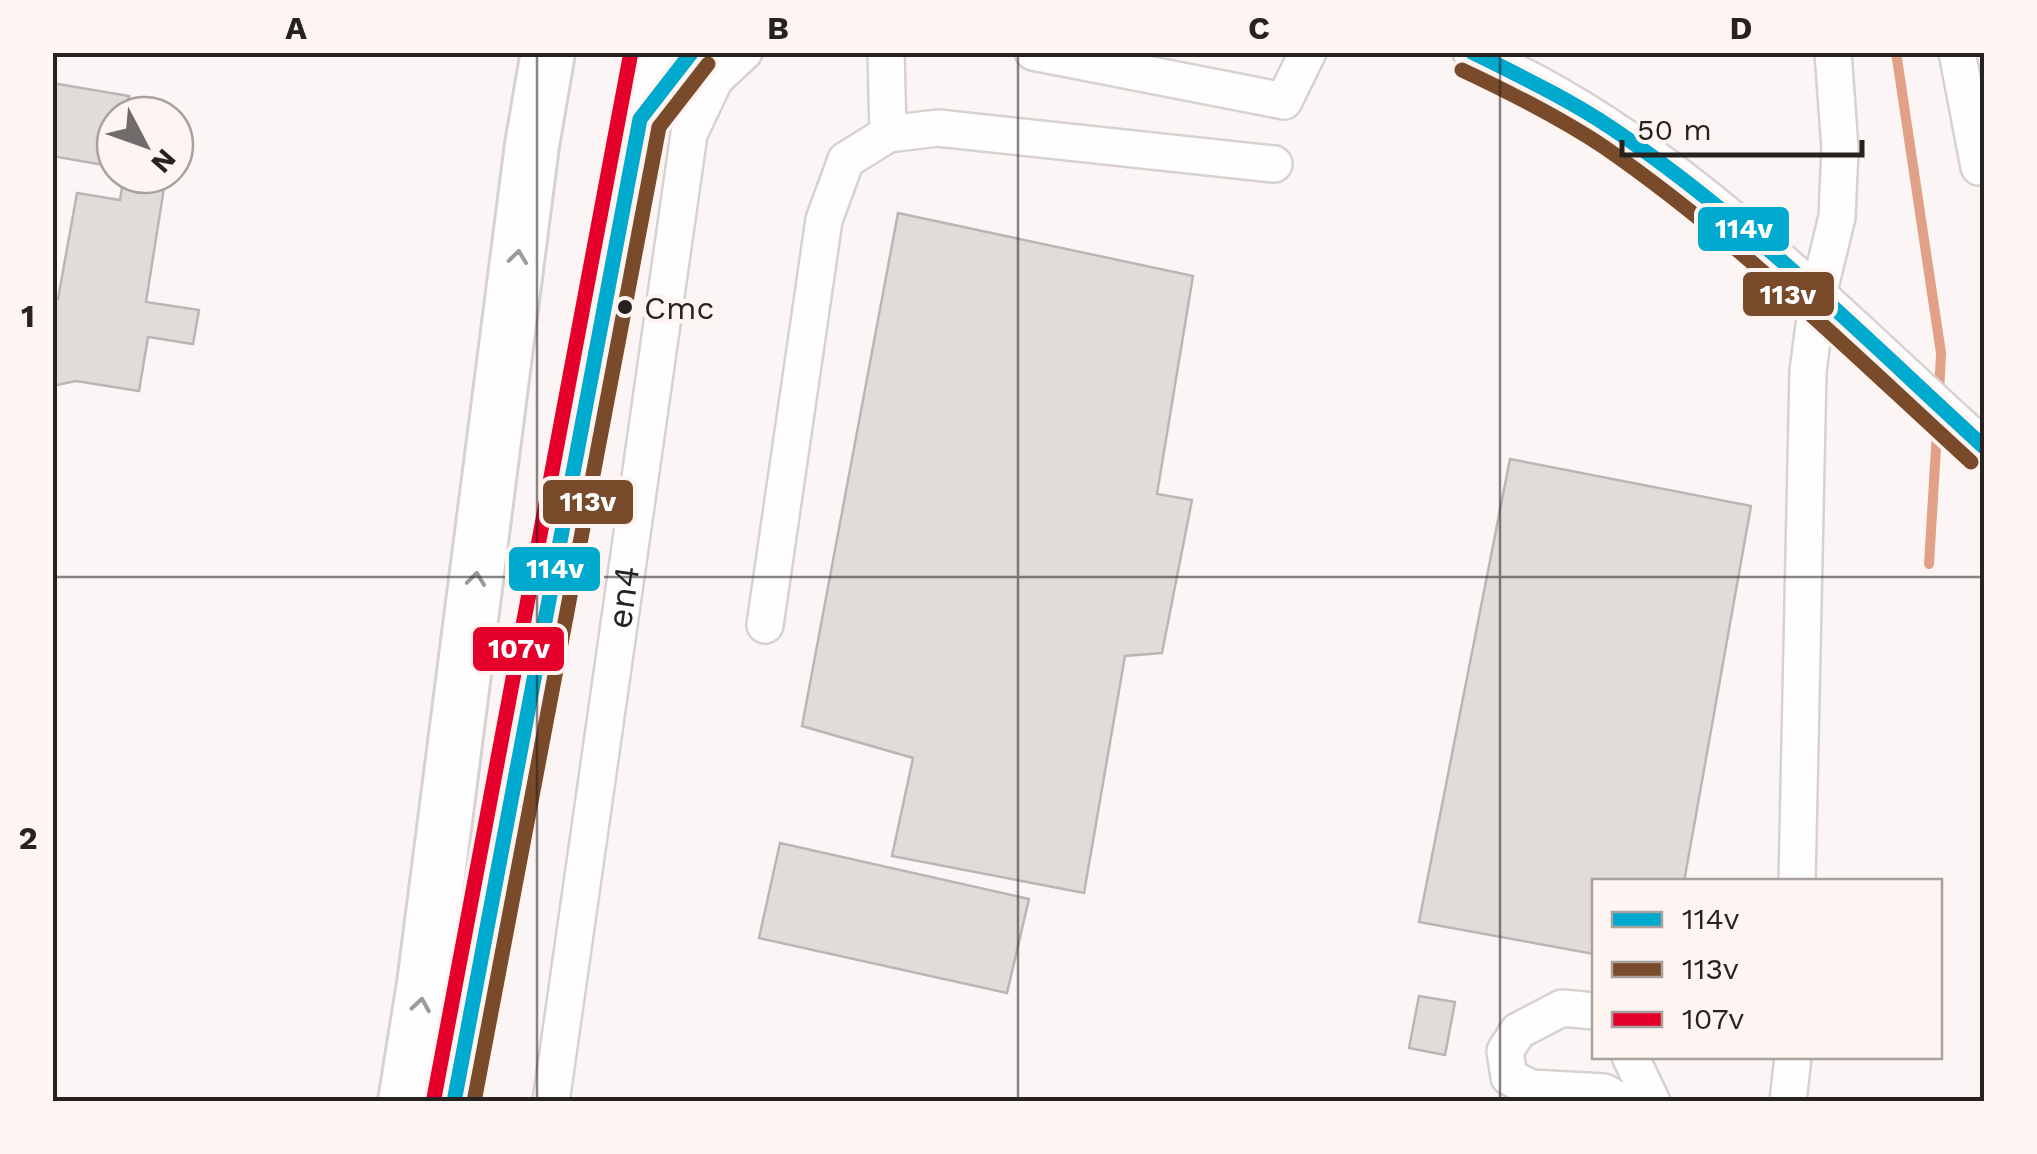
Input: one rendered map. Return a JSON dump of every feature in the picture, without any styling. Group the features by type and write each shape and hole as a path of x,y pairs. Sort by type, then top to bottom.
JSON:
{"highway":[{"path":"526,52 532,145"},
{"path":"405,1102 424,984 532,145 548,52"},
{"path":"454,1102 651,52"},
{"path":"640,119 692,52"}],"street":[{"name":"en4","path":"551,1102 689,134 714,80 744,52"},
{"path":"886,52 888,134"},
{"path":"1033,52 1284,101 1308,52"},
{"path":"1471,52 1576,104 1688,184 1818,295 1981,444"},
{"path":"1797,879 1808,371 1818,295 1838,216 1840,149 1833,52"},
{"path":"1957,52 1983,167"},
{"path":"766,625 824,220 846,160 888,134 938,128 1274,164"},
{"path":"1592,1010 1562,1008 1518,1031 1505,1052 1509,1077 1531,1088 1604,1092 1622,1102"},
{"path":"1631,1059 1652,1102"},
{"path":"1788,1102 1793,1059"}],"building":[{"path":"52,83 123,95 95,95 95,164 52,156"},
{"path":"77,193 120,200 121,195 163,195 146,302 199,310 193,344 148,337 139,391 76,381 52,386 52,298 58,299"},
{"path":"898,213 1193,276 1157,494 1192,500 1162,653 1125,656 1084,893 892,856 913,758 802,726"},
{"path":"1510,459 1751,506 1685,879 1592,879 1592,954 1419,922"},
{"path":"780,843 1029,899 1007,993 759,938"},
{"path":"1419,996 1455,1002 1445,1055 1409,1048"}],"waterway":[{"path":"1896,52 1941,353 1939,393"},
{"path":"1929,564 1938,415"}],"transit line":[{"name":"107v","path":"434,1098 631,52"},
{"name":"114v","path":"454,1102 640,119 692,52"},
{"name":"114v","path":"1472,52 1579,108 1663,164 1804,281 1984,447"},
{"name":"113v","path":"474,1102 659,127 708,64"},
{"name":"113v","path":"1462,70 1570,126 1653,182 1793,298 1971,462"}],"place":[{"name":"Cmc","path":"625,307"}]}
